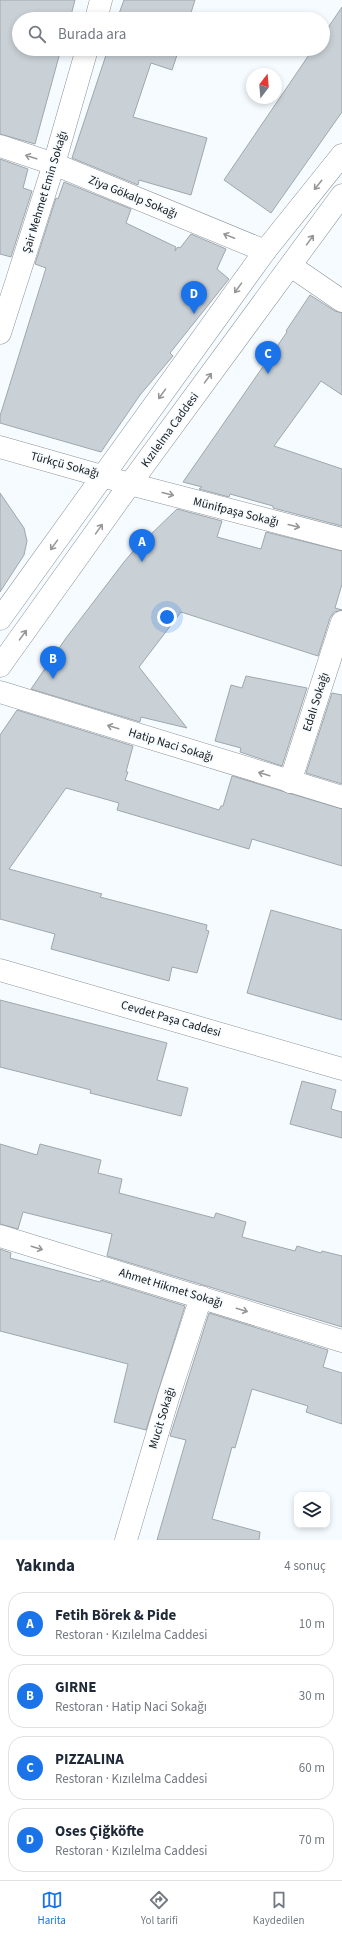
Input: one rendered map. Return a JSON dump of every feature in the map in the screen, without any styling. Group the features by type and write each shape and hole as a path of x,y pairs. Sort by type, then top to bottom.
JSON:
{"street":[{"path":"98,12 101,0"},
{"name":"Şair Mehmet Emin Sokağı","path":"0,333 54,164 85,56"},
{"name":"Ziya Gökalp Sokağı","path":"0,146 54,164 266,250 342,301"},
{"path":"0,619 266,250 342,155"},
{"name":"Kızılelma Caddesi","path":"0,666 130,484 342,195"},
{"name":"Türkçü Sokağı","path":"0,447 130,484"},
{"name":"Münifpaşa Sokağı","path":"130,484 342,539"},
{"name":"Edalı Sokağı","path":"290,782 342,622"},
{"name":"Hatip Naci Sokağı","path":"0,692 342,797"},
{"name":"Cevdet Paşa Caddesi","path":"0,970 342,1069"},
{"name":"Ahmet Hikmet Sokağı","path":"0,1236 342,1341"},
{"name":"Mucit Sokağı","path":"126,1540 168,1398 201,1297"}],"building":[{"path":"0,0 75,0 72,12 12,12 12,56 59,56 35,144 0,134"},
{"path":"124,0 195,0 191,12 120,12"},
{"path":"342,7 342,112 271,213 224,180 276,104 282,104 282,95 308,56 330,56 330,25"},
{"path":"106,56 177,56 172,70 151,63 133,117 207,138 191,195 139,180 138,185 72,158"},
{"path":"0,159 28,169 23,188 32,191 11,257 0,254"},
{"path":"64,182 131,209 126,223 176,247 175,251 178,247 180,248 191,234 226,249 217,269 229,279 170,353 173,356 140,395 101,452 0,423 0,416 46,268 35,264 56,198 58,199"},
{"path":"310,295 335,311 342,313 342,395 321,381 274,446 342,469 342,526 273,508 273,506 230,494 229,497 199,489 202,487 183,482 287,332 286,331"},
{"path":"0,493 24,528 27,541 24,555 0,592"},
{"path":"177,509 222,521 217,537 261,549 266,532 342,551 342,584 335,608 342,610 334,612 330,618 318,656 181,612 139,667 187,728 141,717 140,722 31,689 66,638 124,562 145,537 147,538"},
{"path":"246,676 307,688 282,766 240,752 241,748 215,741 231,685 242,688"},
{"path":"332,693 342,695 342,784 306,773"},
{"path":"17,710 133,746 125,780 219,810 221,806 223,806 232,776 342,809 342,866 252,839 249,849 117,810 119,803 66,788 9,869 102,894 100,897 207,925 206,930 209,931 197,973 172,967 169,981 51,949 55,934 0,919 0,735"},
{"path":"271,910 342,930 342,1020 247,993"},
{"path":"0,1000 167,1043 157,1080 188,1088 181,1116 90,1093 91,1090 0,1067"},
{"path":"302,1081 336,1090 331,1109 342,1112 342,1138 290,1124"},
{"path":"0,1144 37,1155 40,1144 101,1160 98,1173 122,1179 119,1193 214,1218 216,1213 246,1222 242,1237 295,1251 297,1246 321,1253 322,1251 342,1256 342,1327 107,1256 112,1234 23,1212 18,1229 0,1224"},
{"path":"0,1249 11,1253 10,1258 100,1282 101,1280 185,1306 146,1430 114,1422 128,1364 0,1331"},
{"path":"209,1313 328,1350 323,1367 342,1373 342,1424 306,1412 308,1406 252,1389 235,1448 232,1447 212,1519 260,1532 259,1540 157,1540 186,1440 170,1436"}],"place":[{"name":"Oses Çiğköfte","path":"194,314"},
{"name":"PIZZALINA","path":"268,374"},
{"name":"Fetih Börek & Pide","path":"142,562"},
{"name":"GIRNE","path":"53,679"}]}
